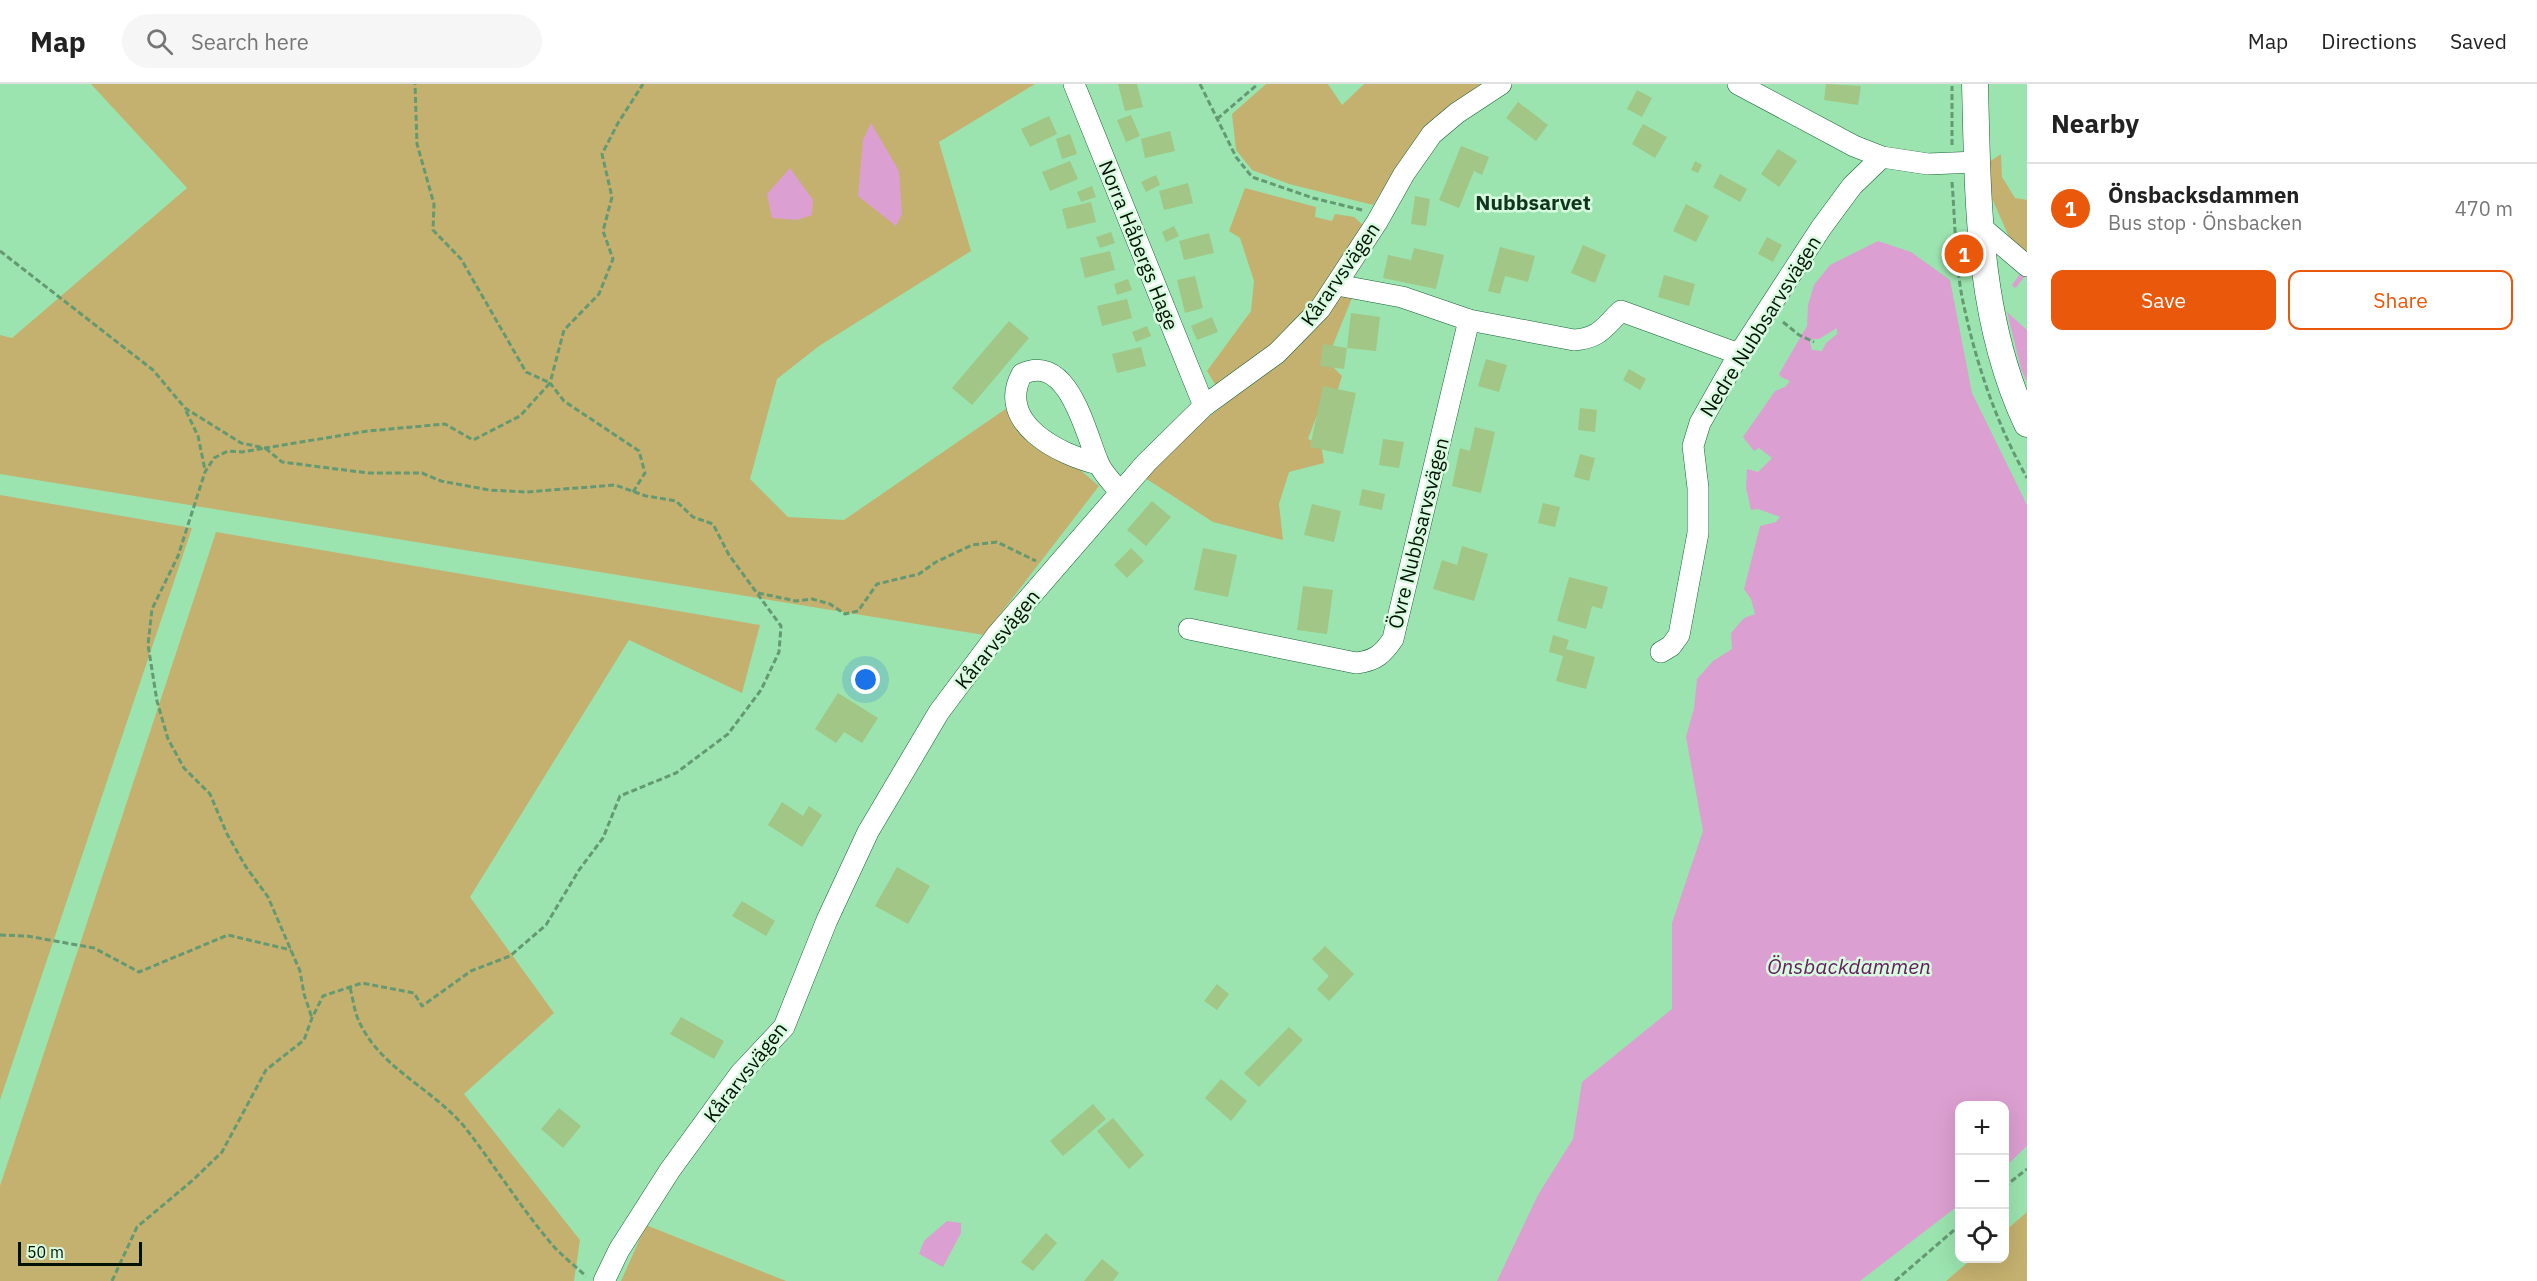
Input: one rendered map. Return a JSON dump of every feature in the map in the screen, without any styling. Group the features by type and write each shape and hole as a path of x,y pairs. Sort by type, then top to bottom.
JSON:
{"main road":[{"path":"1975,84 1982,256 1991,312 2006,367 2027,424"}],"street":[{"name":"Norra Håbergs Hage","path":"1074,84 1204,406"},
{"name":"Kårarvsvägen","path":"604,1281 618,1250 670,1170 740,1074 784,1028 834,904 868,832 939,712 996,636 1167,441 1204,406 1277,353 1306,325 1336,285 1404,174 1432,134 1457,112 1501,84"},
{"path":"1738,84 1854,146 1882,157 1928,164 1977,162"},
{"name":"Nedre Nubbsarvsvägen","path":"1661,652 1671,646 1679,635 1696,553 1698,488 1693,446 1706,409 1821,228 1852,186 1882,157"},
{"path":"1980,226 2027,266"},
{"path":"1336,285 1402,297 1468,320 1574,340 1589,339 1602,332 1621,311 1739,354"},
{"name":"Övre Nubbsarvsvägen","path":"1189,629 1356,663 1370,662 1386,650 1395,628 1468,320"},
{"path":"1098,464 1064,453 1049,445 1031,429 1017,407 1016,384 1022,374 1038,370 1050,375 1067,390 1080,410 1098,464 1120,492"}],"path":[{"path":"416,84 417,144 434,204 434,230 461,259 526,372 550,383 564,401 639,451 645,473 633,492"},
{"path":"312,1017 304,994 300,971 268,897 246,867 227,834 210,794 184,768 168,739 157,701 148,645 152,609 178,556 205,472 214,458 228,451 242,452 368,431 445,424 473,440 520,416 550,383 564,330 599,294 612,259 603,231 612,197 602,154 618,123 643,84"},
{"path":"1200,84 1236,157 1252,177 1313,198 1381,214"},
{"path":"1217,119 1258,84"},
{"path":"1952,151 1953,84"},
{"path":"0,251 153,369 185,408 198,436 205,472"},
{"path":"1799,335 1814,342"},
{"path":"112,1281 137,1227 193,1180 222,1152 266,1070 304,1041 312,1017 323,996 362,983 414,993 422,1006 471,971 510,956 546,926 579,870 603,838 620,796 676,773 728,734 761,690 779,652 781,626 729,555 713,524 693,517 676,501 633,492 615,485 526,492 489,490 441,481 422,473 368,472 282,462 265,447 241,443 185,408"},
{"path":"756,592 796,601 812,599 830,604 845,614 858,611 877,584 919,574 936,562 972,545 997,542 1053,571"},
{"path":"0,935 27,936 94,948 139,972 228,935 292,950"},
{"path":"350,987 358,1020 375,1046 393,1067 448,1108 556,1248 592,1281"},
{"path":"2009,1183 2027,1169"},
{"path":"1895,1281 1955,1228"}],"shaded area":[{"path":"91,84 1035,84 939,142 971,251 819,346 777,379 750,479 788,517 844,520 1007,408 1099,486 984,635 0,474 0,335 12,338 187,188"},
{"path":"1266,84 1328,84 1342,105 1364,84 1482,84 1424,127 1373,205 1289,184 1252,170 1236,150 1232,114"},
{"path":"2001,154 2002,177 2015,198 2027,200 2027,255 2013,246 1990,194 1986,164"},
{"path":"1245,188 1316,207 1315,217 1332,221 1335,214 1354,217 1364,226 1294,329 1216,386 1207,371 1251,311 1254,281 1240,238 1229,231"},
{"path":"1342,293 1352,298 1333,345 1334,368 1342,376 1338,389 1319,410 1308,439 1321,444 1324,463 1289,472 1279,504 1283,540 1213,522 1145,478 1172,446 1296,348"},
{"path":"0,495 192,528 0,1100"},
{"path":"216,532 760,625 742,693 629,640 470,897 554,1013 464,1094 580,1240 574,1281 0,1281 0,1186"},
{"path":"2027,1212 2027,1281 1946,1281 1967,1263 2009,1263 2009,1228"},
{"path":"646,1225 786,1281 621,1281"}],"water":[{"path":"871,123 899,171 902,214 896,226 858,196 863,140"},
{"path":"790,168 813,200 812,215 797,220 772,218 767,194"},
{"name":"Önsbackdammen","path":"1878,241 1911,252 1950,280 1972,393 2027,505 2027,1146 2009,1163 2009,1101 1955,1101 1955,1208 1860,1281 1497,1281 1538,1195 1573,1139 1582,1082 1672,1009 1672,923 1703,831 1686,737 1694,708 1697,679 1713,661 1732,649 1731,633 1744,618 1755,614 1751,599 1744,589 1760,526 1776,522 1780,517 1758,509 1751,510 1746,488 1747,469 1758,472 1772,458 1759,448 1754,451 1743,437 1775,391 1785,387 1790,381 1779,374 1807,326 1808,305 1814,285 1830,265","holes":["1837,328 1837,334 1826,343 1822,351 1812,350 1810,342"]},
{"path":"2007,312 2027,330 2027,382 2021,369"},
{"path":"947,1221 961,1223 961,1233 943,1267 919,1254 924,1241"}],"building":[{"path":"1118,84 1137,84 1143,107 1125,111"},
{"path":"1826,84 1861,86 1858,105 1824,100"},
{"path":"1637,90 1652,98 1642,117 1627,109"},
{"path":"1518,102 1548,125 1536,141 1506,118"},
{"path":"1131,115 1140,136 1126,142 1117,120"},
{"path":"1049,116 1057,134 1030,147 1021,129"},
{"path":"1643,124 1667,137 1655,158 1632,144"},
{"path":"1170,131 1175,151 1145,158 1141,139"},
{"path":"1070,134 1077,154 1062,159 1056,139"},
{"path":"1461,146 1489,157 1482,175 1474,171 1459,208 1439,200"},
{"path":"1778,149 1797,161 1779,187 1761,174"},
{"path":"1070,161 1078,179 1050,191 1042,172"},
{"path":"1695,161 1702,165 1698,173 1691,170"},
{"path":"1720,174 1747,189 1740,202 1713,187"},
{"path":"1156,175 1160,185 1146,192 1141,182"},
{"path":"1188,183 1193,203 1164,210 1159,191"},
{"path":"1092,186 1096,197 1081,202 1077,192"},
{"path":"1415,196 1430,199 1426,226 1411,224"},
{"path":"1091,202 1096,222 1067,229 1062,209"},
{"path":"1686,204 1709,216 1696,242 1673,231"},
{"path":"1174,226 1179,236 1166,242 1162,232"},
{"path":"1111,232 1115,243 1100,248 1096,237"},
{"path":"1209,233 1214,253 1184,260 1179,241"},
{"path":"1767,237 1782,245 1773,262 1758,254"},
{"path":"1583,245 1606,255 1595,283 1571,273"},
{"path":"1500,247 1535,256 1528,282 1505,276 1500,294 1488,291"},
{"path":"1414,248 1444,255 1436,289 1383,278 1388,255 1411,260"},
{"path":"1110,251 1115,270 1085,278 1080,258"},
{"path":"1664,275 1695,284 1689,306 1658,297"},
{"path":"1195,276 1203,308 1185,313 1177,280"},
{"path":"1128,279 1132,290 1117,295 1114,284"},
{"path":"1127,299 1132,318 1102,326 1097,306"},
{"path":"1351,313 1380,317 1376,351 1347,348"},
{"path":"1212,317 1218,332 1197,340 1191,326"},
{"path":"1009,321 1029,338 972,405 952,388"},
{"path":"1147,326 1151,336 1136,342 1132,332"},
{"path":"1323,344 1347,348 1344,369 1320,366"},
{"path":"1141,347 1146,366 1117,373 1112,354"},
{"path":"1486,359 1507,365 1499,392 1478,386"},
{"path":"1629,369 1646,379 1640,390 1623,380"},
{"path":"1323,386 1356,393 1343,454 1310,447"},
{"path":"1580,408 1597,410 1595,432 1578,430"},
{"path":"1475,427 1495,432 1481,493 1452,486 1460,448 1470,451"},
{"path":"1383,439 1404,442 1399,468 1379,465"},
{"path":"1580,454 1595,458 1589,481 1574,477"},
{"path":"1362,489 1385,494 1382,510 1359,505"},
{"path":"1152,501 1171,517 1146,546 1127,530"},
{"path":"1543,503 1560,507 1555,527 1538,523"},
{"path":"1312,504 1341,511 1334,542 1304,535"},
{"path":"1462,546 1488,554 1474,601 1433,589 1442,560 1457,565"},
{"path":"1131,548 1144,561 1127,578 1114,565"},
{"path":"1203,548 1237,555 1228,597 1194,590"},
{"path":"1569,577 1608,587 1602,609 1592,606 1586,629 1557,621"},
{"path":"1303,586 1333,590 1327,634 1297,630"},
{"path":"1553,635 1569,640 1566,649 1595,657 1586,689 1556,681 1563,656 1549,652"},
{"path":"838,693 878,718 862,743 844,732 836,743 815,729"},
{"path":"782,802 803,816 809,806 822,815 802,847 768,825"},
{"path":"897,867 930,886 908,924 875,906"},
{"path":"742,901 775,921 766,936 732,916"},
{"path":"1325,946 1354,974 1329,1001 1317,989 1329,976 1312,959"},
{"path":"1217,984 1229,994 1217,1010 1204,1001"},
{"path":"681,1017 724,1041 714,1059 670,1034"},
{"path":"1289,1027 1303,1040 1259,1087 1244,1073"},
{"path":"1221,1079 1247,1101 1231,1121 1205,1098"},
{"path":"1093,1104 1106,1119 1063,1156 1050,1141"},
{"path":"559,1108 581,1126 563,1148 541,1129"},
{"path":"1113,1118 1144,1155 1129,1169 1097,1131"},
{"path":"1046,1233 1057,1243 1033,1271 1021,1262"},
{"path":"1102,1259 1119,1273 1113,1281 1084,1281"}],"waterway":[{"path":"2015,285 2027,269"}],"place":[{"name":"Önsbacksdammen","path":"1964,254"}],"district":[{"name":"Nubbsarvet","path":"1533,202"}]}
